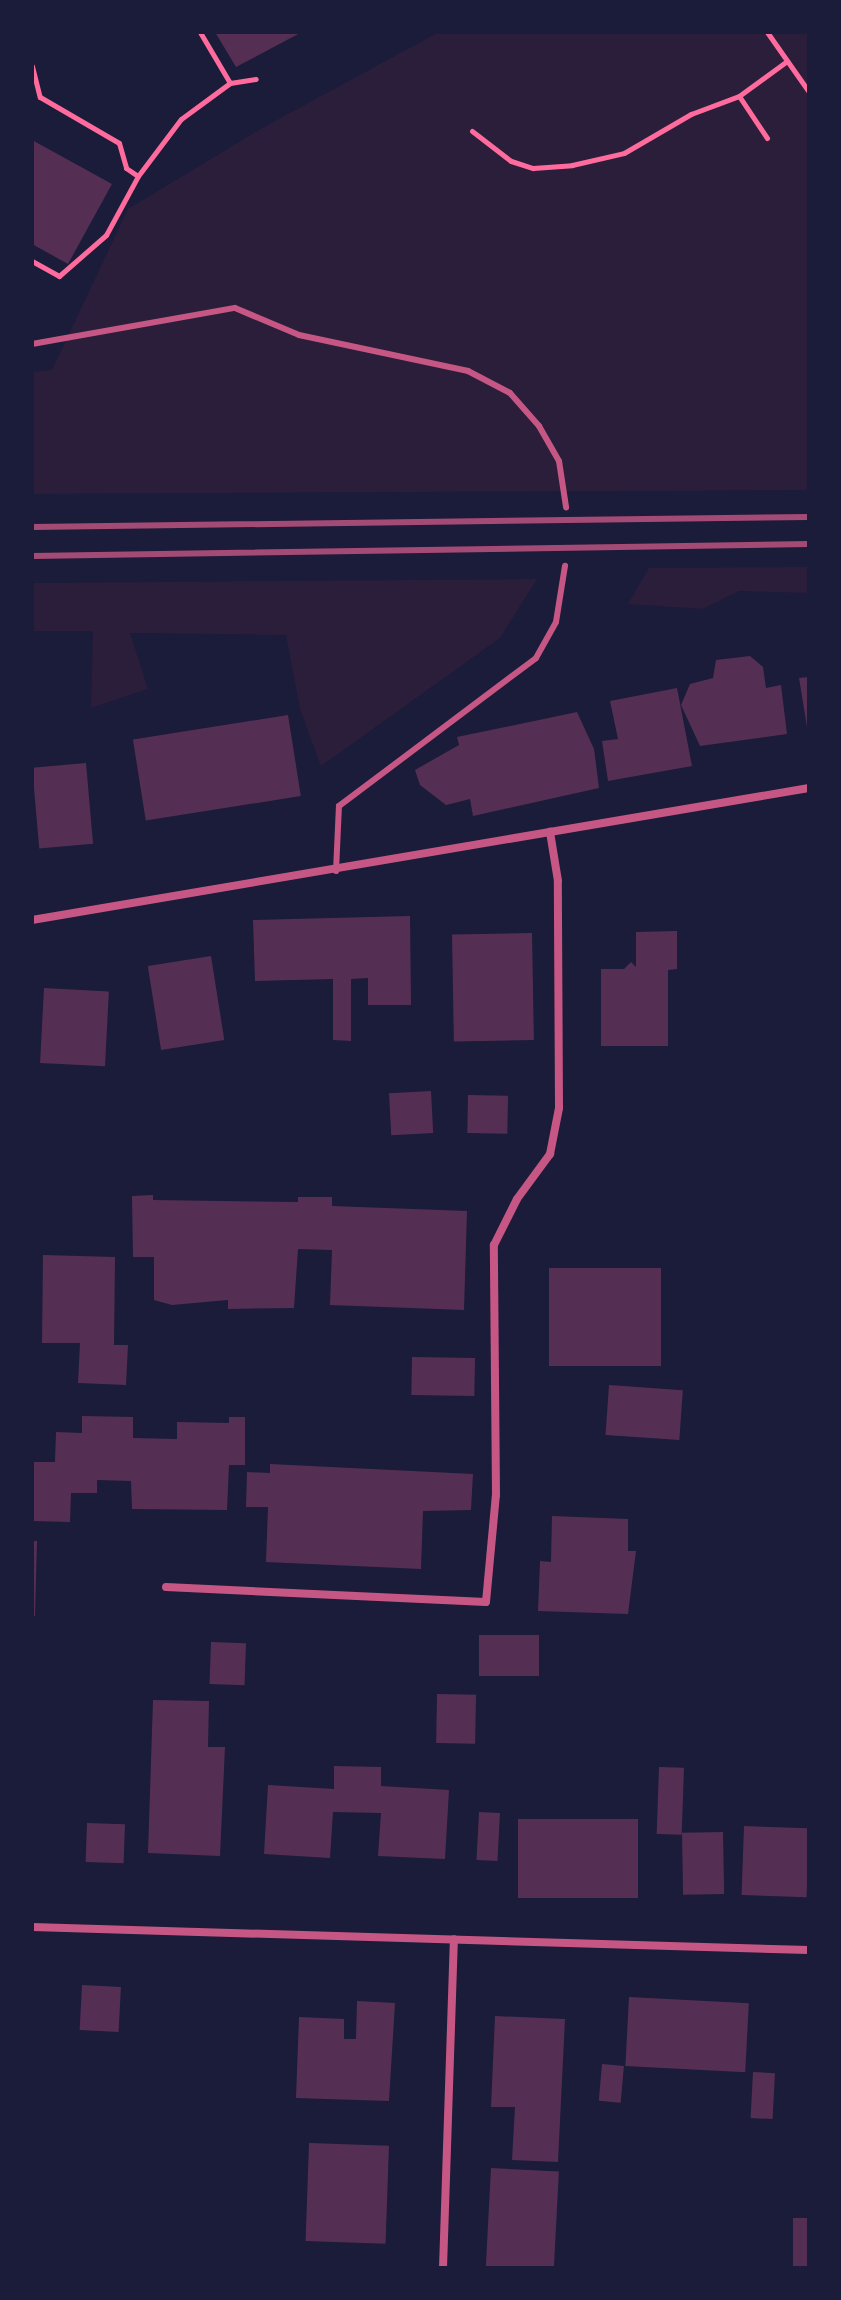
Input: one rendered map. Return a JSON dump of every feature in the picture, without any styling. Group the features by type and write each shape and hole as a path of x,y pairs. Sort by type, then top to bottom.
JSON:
{"street":[{"path":"32,920 336,871 809,788"},
{"path":"166,1587 486,1602 496,1495 494,1245 517,1199 550,1154 559,1108 558,881 550,832"},
{"path":"32,1927 809,1950"},
{"path":"443,2268 454,1939"}],"lane":[{"path":"32,344 235,308 299,335 468,371 510,393 539,426 559,461 566,507"},
{"path":"336,871 339,806 536,658 556,622 565,566"}],"path":[{"path":"200,32 230,83"},
{"path":"767,32 809,92"},
{"path":"472,131 511,161 533,168 572,165 624,153 691,114 739,96 787,61"},
{"path":"32,66 40,97 119,143 126,168 138,176"},
{"path":"32,261 59,276 106,235 138,176 181,119 230,83 256,79"},
{"path":"739,96 767,138"}],"shaded area":[{"path":"439,32 809,32 809,490 32,494 32,372 52,370 128,209 264,127"},
{"path":"809,567 809,593 739,591 703,609 628,604 649,568"},
{"path":"537,579 500,638 321,766 300,709 286,635 130,633 148,689 91,708 93,631 32,631 32,583"}],"building":[{"path":"215,32 302,32 236,67"},
{"path":"32,140 112,184 68,264 32,244"},
{"path":"750,656 763,667 766,688 781,685 787,734 700,746 681,705 690,684 713,678 716,660"},
{"path":"809,677 809,727 807,727 799,678"},
{"path":"677,688 692,766 608,781 602,741 618,739 610,701"},
{"path":"577,712 594,749 599,788 473,816 470,799 446,805 420,785 415,770 459,745 457,737"},
{"path":"288,715 301,796 146,821 133,740"},
{"path":"86,763 93,844 39,848 32,768"},
{"path":"410,916 411,1005 368,1005 368,978 351,979 351,1041 333,1040 333,979 255,981 253,920"},
{"path":"677,931 677,969 668,970 668,1046 601,1046 601,969 624,969 631,962 636,967 636,932"},
{"path":"532,933 534,1040 454,1041 452,934"},
{"path":"211,956 224,1040 161,1050 148,966"},
{"path":"44,988 109,991 105,1066 40,1063"},
{"path":"431,1091 433,1133 391,1135 389,1093"},
{"path":"468,1095 508,1096 507,1134 467,1133"},
{"path":"153,1195 153,1200 298,1202 298,1197 332,1197 332,1206 467,1211 464,1310 330,1305 332,1250 298,1249 294,1308 228,1309 228,1300 172,1305 154,1300 154,1257 133,1257 132,1196"},
{"path":"43,1255 115,1257 114,1345 128,1345 126,1385 78,1383 80,1343 42,1343"},
{"path":"549,1268 661,1268 661,1366 549,1366"},
{"path":"412,1357 475,1358 474,1396 411,1395"},
{"path":"609,1385 683,1390 679,1440 606,1435"},
{"path":"82,1416 133,1417 133,1438 177,1439 177,1422 229,1423 229,1417 245,1417 245,1465 229,1465 227,1510 132,1509 131,1481 97,1480 97,1493 71,1493 70,1522 32,1521 32,1462 55,1462 56,1432 82,1433"},
{"path":"270,1464 473,1474 471,1510 423,1511 421,1569 266,1562 268,1507 246,1507 247,1472 270,1473"},
{"path":"552,1516 628,1519 628,1551 636,1551 628,1614 538,1611 540,1561 551,1562"},
{"path":"32,1541 37,1541 35,1616 32,1616"},
{"path":"479,1635 539,1635 539,1676 479,1676"},
{"path":"211,1642 246,1643 245,1685 210,1684"},
{"path":"437,1694 476,1695 475,1744 436,1743"},
{"path":"153,1700 209,1701 208,1747 225,1747 220,1856 148,1853"},
{"path":"334,1766 381,1767 381,1786 449,1790 445,1859 378,1856 381,1813 333,1812 330,1858 264,1854 268,1785 334,1789"},
{"path":"659,1767 684,1768 682,1835 657,1834"},
{"path":"479,1812 500,1813 497,1861 476,1860"},
{"path":"518,1819 638,1819 638,1898 518,1898"},
{"path":"87,1823 125,1824 124,1863 86,1862"},
{"path":"744,1826 809,1828 807,1897 742,1895"},
{"path":"723,1832 724,1894 683,1895 682,1833"},
{"path":"82,1985 121,1987 119,2032 80,2030"},
{"path":"629,1997 749,2003 745,2072 625,2066"},
{"path":"357,2001 395,2003 389,2101 296,2098 299,2017 344,2019 344,2039 356,2039"},
{"path":"495,2016 565,2019 558,2162 512,2160 515,2107 491,2107"},
{"path":"602,2064 624,2066 621,2103 599,2101"},
{"path":"753,2072 775,2073 773,2119 751,2118"},
{"path":"309,2143 389,2146 386,2244 306,2241"},
{"path":"491,2168 559,2172 554,2268 486,2268"},
{"path":"793,2218 809,2218 809,2268 793,2268"}],"railway":[{"path":"32,527 809,517"},
{"path":"32,556 809,544"}]}
